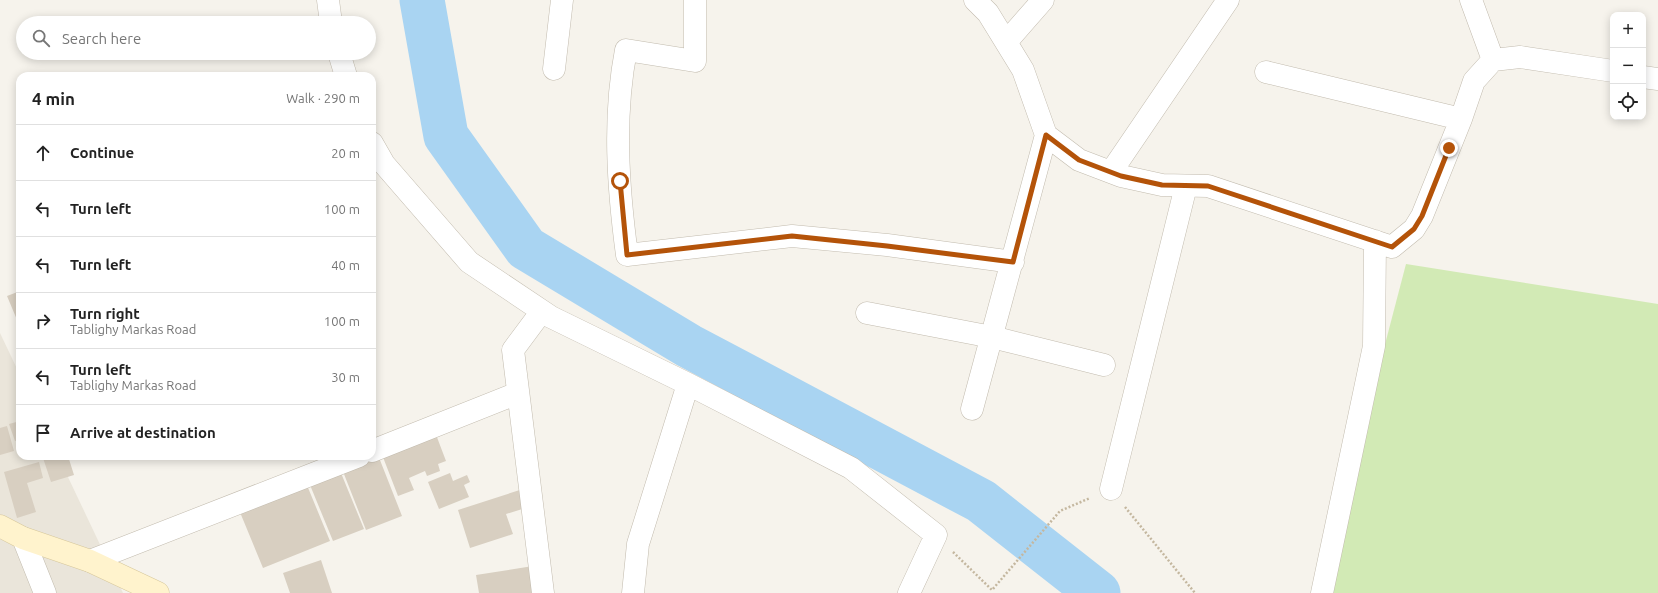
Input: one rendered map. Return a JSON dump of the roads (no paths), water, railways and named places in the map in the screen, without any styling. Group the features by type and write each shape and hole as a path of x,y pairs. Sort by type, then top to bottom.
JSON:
{"street":[{"path":"328,0 330,16"},
{"path":"554,70 562,0"},
{"path":"695,0 695,61 626,50 621,78 618,149 623,229 627,255 792,236 1013,262"},
{"path":"975,0 988,13 1007,41 1023,70 1046,135 1079,160 1121,176 1162,185 1208,186 1375,240 1392,247 1414,229 1422,216 1461,119 1474,81 1493,60 1520,57 1610,71"},
{"path":"1007,41 1043,0"},
{"path":"1111,172 1228,0"},
{"path":"1471,0 1493,60"},
{"path":"341,60 345,72"},
{"path":"1266,72 1461,119"},
{"path":"1646,77 1658,79"},
{"path":"972,409 1013,262 1046,135"},
{"path":"376,150 384,164 469,262 551,317 688,384 851,468 936,535 909,593"},
{"path":"1111,489 1186,186"},
{"path":"1322,593 1374,346 1375,240"},
{"path":"542,311 512,350 543,593"},
{"path":"867,313 992,337 1104,366"},
{"path":"634,593 638,544 688,384"},
{"path":"376,449 518,394"},
{"path":"90,561 349,460"},
{"path":"0,526 23,538 90,561 158,593"},
{"path":"23,538 45,593"}],"waterway":[{"path":"422,0 446,136 526,248 689,346 981,501 1098,593"}]}
